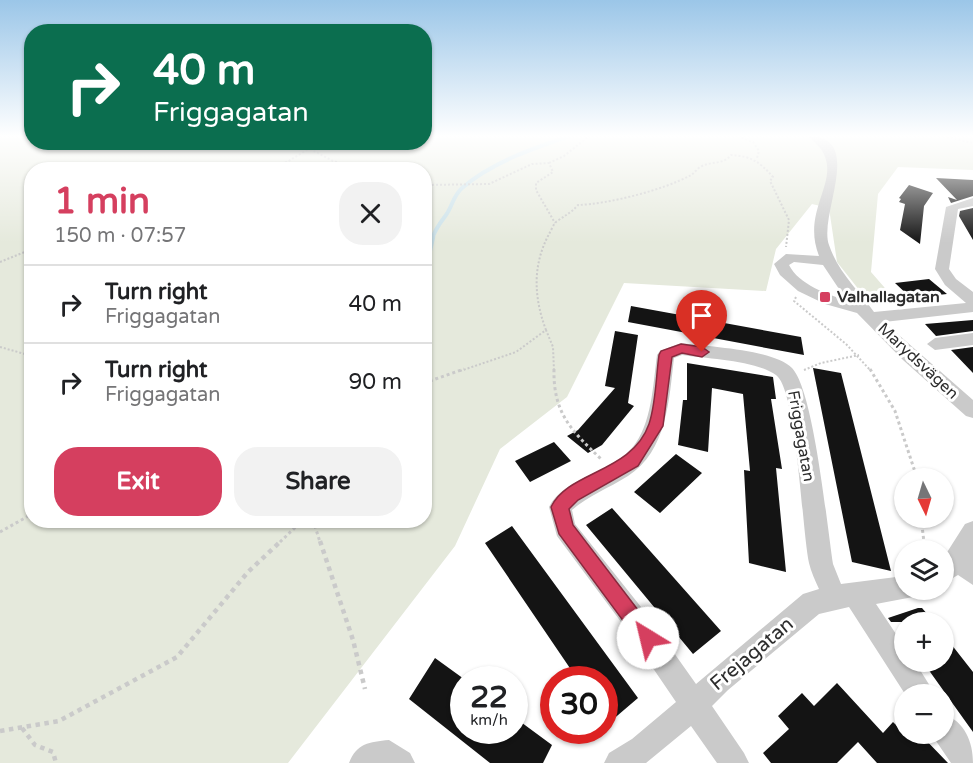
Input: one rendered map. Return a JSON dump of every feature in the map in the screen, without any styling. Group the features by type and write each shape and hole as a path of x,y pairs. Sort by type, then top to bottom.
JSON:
{"street":[{"name":"Marydsvägen","path":"834,172 819,216 819,237 826,261 867,314 923,368 973,411"},
{"path":"973,202 952,207 948,217 942,270 949,280 973,300"},
{"name":"Marydsvägen","path":"791,257 781,264 787,277 867,314"},
{"path":"791,257 826,261"},
{"path":"867,314 973,307"},
{"path":"935,344 973,339"},
{"name":"Friggagatan","path":"694,705 636,621 565,529 560,507 572,495 632,462 656,426 666,355 681,349 767,362 785,372 793,386 804,435 821,564 845,596"},
{"path":"958,568 973,531"},
{"name":"Frejagatan","path":"619,763 642,749 694,705 718,680 812,603 894,589"},
{"path":"845,596 913,684"},
{"path":"694,705 734,763"},
{"path":"954,742 969,763"},
{"path":"364,763 369,757 389,755 400,763"}],"path":[{"path":"432,185 489,184 516,172"},
{"path":"553,172 536,183 536,190 555,224"},
{"path":"614,472 575,434 560,410 555,395 555,350 537,306 536,268 544,243 555,224 568,216 578,205 605,204 619,197 647,191 694,172"},
{"path":"768,172 773,177 770,181 789,220 785,246 791,257"},
{"path":"0,262 24,252"},
{"path":"803,293 794,302 839,335 874,372 897,413 915,468"},
{"path":"432,380 516,352 546,330"},
{"path":"0,347 24,354"},
{"path":"804,370 820,363 859,355"},
{"path":"0,532 24,518"},
{"path":"0,731 59,721 177,657 248,573 295,528"},
{"path":"316,528 353,640 365,689"},
{"path":"21,727 35,745 53,752 56,763"}],"shaded area":[{"path":"0,172 24,172 24,528 432,528 432,172 895,172 878,194 871,272 898,303 871,305 837,262 829,208 812,204 776,249 766,291 624,283 567,397 500,449 455,546 288,763 0,763"}],"building":[{"path":"936,178 973,180 973,196 951,203 948,197 957,200"},
{"path":"909,185 933,193 924,206 920,244 900,230 905,204 899,202 901,199 899,198"},
{"path":"973,208 973,240 959,216 960,211"},
{"path":"929,279 947,294 911,298 895,283"},
{"path":"631,306 801,337 804,355 628,322"},
{"path":"973,320 973,331 936,336 925,324"},
{"path":"615,331 638,335 628,403 634,406 602,445 588,453 567,436 578,430 615,388 605,386"},
{"path":"973,347 973,373 951,350"},
{"path":"687,363 773,377 776,399 771,399 782,469 776,468 786,572 749,563 744,470 750,471 743,394 712,388 708,452 678,445 683,400 687,400"},
{"path":"813,368 841,373 891,571 852,562"},
{"path":"554,442 571,461 530,482 515,461"},
{"path":"676,454 702,473 660,513 634,492"},
{"path":"612,508 721,631 693,654 586,525"},
{"path":"512,526 615,666 568,666 485,543"},
{"path":"922,608 925,612 906,612"},
{"path":"894,616 894,622 891,622 888,618"},
{"path":"954,648 973,672 973,732 954,705 954,684 939,684 930,672 954,672"},
{"path":"435,658 450,669 450,731 409,699"},
{"path":"618,671 638,698 618,715"},
{"path":"837,683 883,733 894,723 894,744 930,744 948,763 877,763 858,742 837,763 771,763 763,753 789,729 778,716 802,693 814,706"},
{"path":"528,727 540,736 540,744 552,745 543,763 490,763 466,744 528,744"}],"waterway":[{"path":"432,239 457,194 485,172"},
{"path":"432,241 433,237"}],"place":[{"name":"Valhallagatan","path":"825,297"}],"route":[{"path":"648,638 565,529 560,507 572,495 632,462 656,426 666,355 681,349 702,352"}]}
